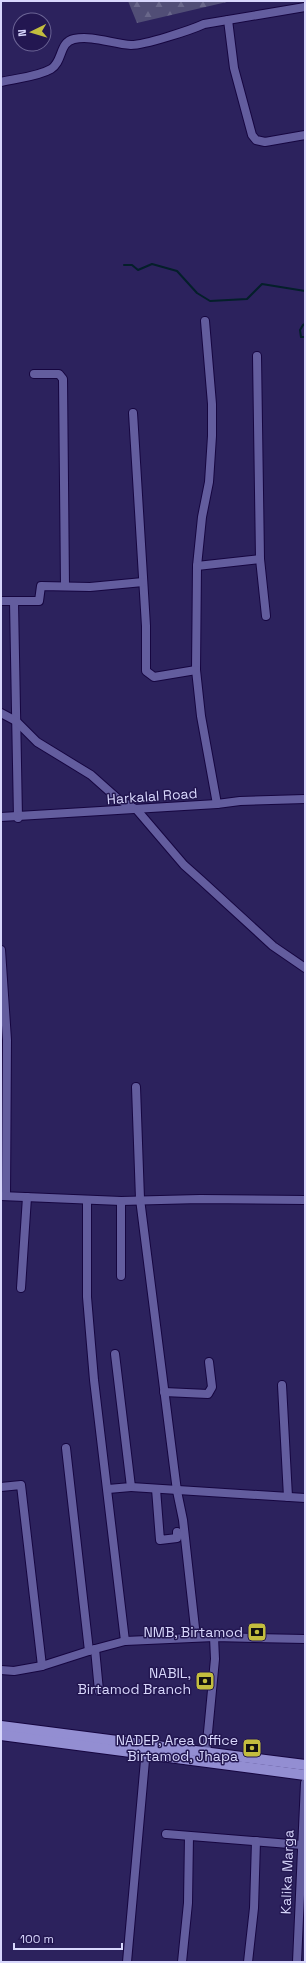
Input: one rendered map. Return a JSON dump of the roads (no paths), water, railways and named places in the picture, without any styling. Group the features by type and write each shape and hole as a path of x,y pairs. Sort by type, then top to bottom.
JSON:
{"main road":[{"path":"1,1726 146,1748 305,1775"},
{"path":"1,1735 206,1753 305,1765"}],"street":[{"path":"1,82 52,69 58,62 64,45 72,39 84,38 133,45 192,30 204,24 305,7"},
{"path":"228,20 234,68 252,135 256,140 264,142 305,135"},
{"path":"205,321 212,404 212,436 209,482 202,517 198,566 196,670 201,716 217,804"},
{"path":"257,356 260,559 266,616"},
{"path":"34,374 59,374 63,379 64,586"},
{"path":"133,413 146,626 146,671 154,677 196,670"},
{"path":"198,566 260,559"},
{"path":"1,601 39,601 40,586 90,587 143,582"},
{"path":"14,602 18,818"},
{"path":"1,713 16,721 37,742 91,775 118,799 137,810 184,865 206,886 274,946 305,968"},
{"name":"Harkalal Road","path":"1,817 18,818 217,804 240,801 305,799"},
{"path":"1,950 6,1040 3,1196 121,1201 140,1199 305,1200"},
{"path":"136,1087 140,1199 177,1491 183,1520 196,1637"},
{"path":"21,1288 28,1197"},
{"path":"87,1200 87,1297 94,1380 125,1641"},
{"path":"121,1201 121,1276"},
{"path":"115,1354 131,1487"},
{"path":"164,1392 208,1394 212,1387 209,1362"},
{"path":"282,1385 288,1497"},
{"path":"66,1448 92,1650 99,1691"},
{"path":"1,1487 21,1485 42,1666"},
{"path":"108,1489 131,1487 305,1498"},
{"path":"156,1489 160,1540 177,1538 177,1532"},
{"path":"1,1670 14,1671 42,1666 125,1641 165,1641 196,1637 305,1639"},
{"path":"206,1753 215,1659 214,1638"},
{"path":"127,1962 146,1748"},
{"name":"Kalika Marga","path":"297,1962 305,1783"},
{"path":"166,1834 302,1845"},
{"path":"182,1962 188,1903 189,1836"},
{"path":"248,1962 254,1908 256,1841"}],"waterway":[{"path":"124,265 132,265 138,270 152,264 177,271 197,293 210,301 247,299 262,284 305,291"},
{"path":"305,324 300,330 301,337 305,337"}],"place":[{"name":"NMB, Birtamod","path":"257,1632"},
{"name":"NABIL, Birtamod Branch","path":"205,1681"},
{"name":"NADEP, Area Office Birtamod, Jhapa","path":"252,1748"}]}
